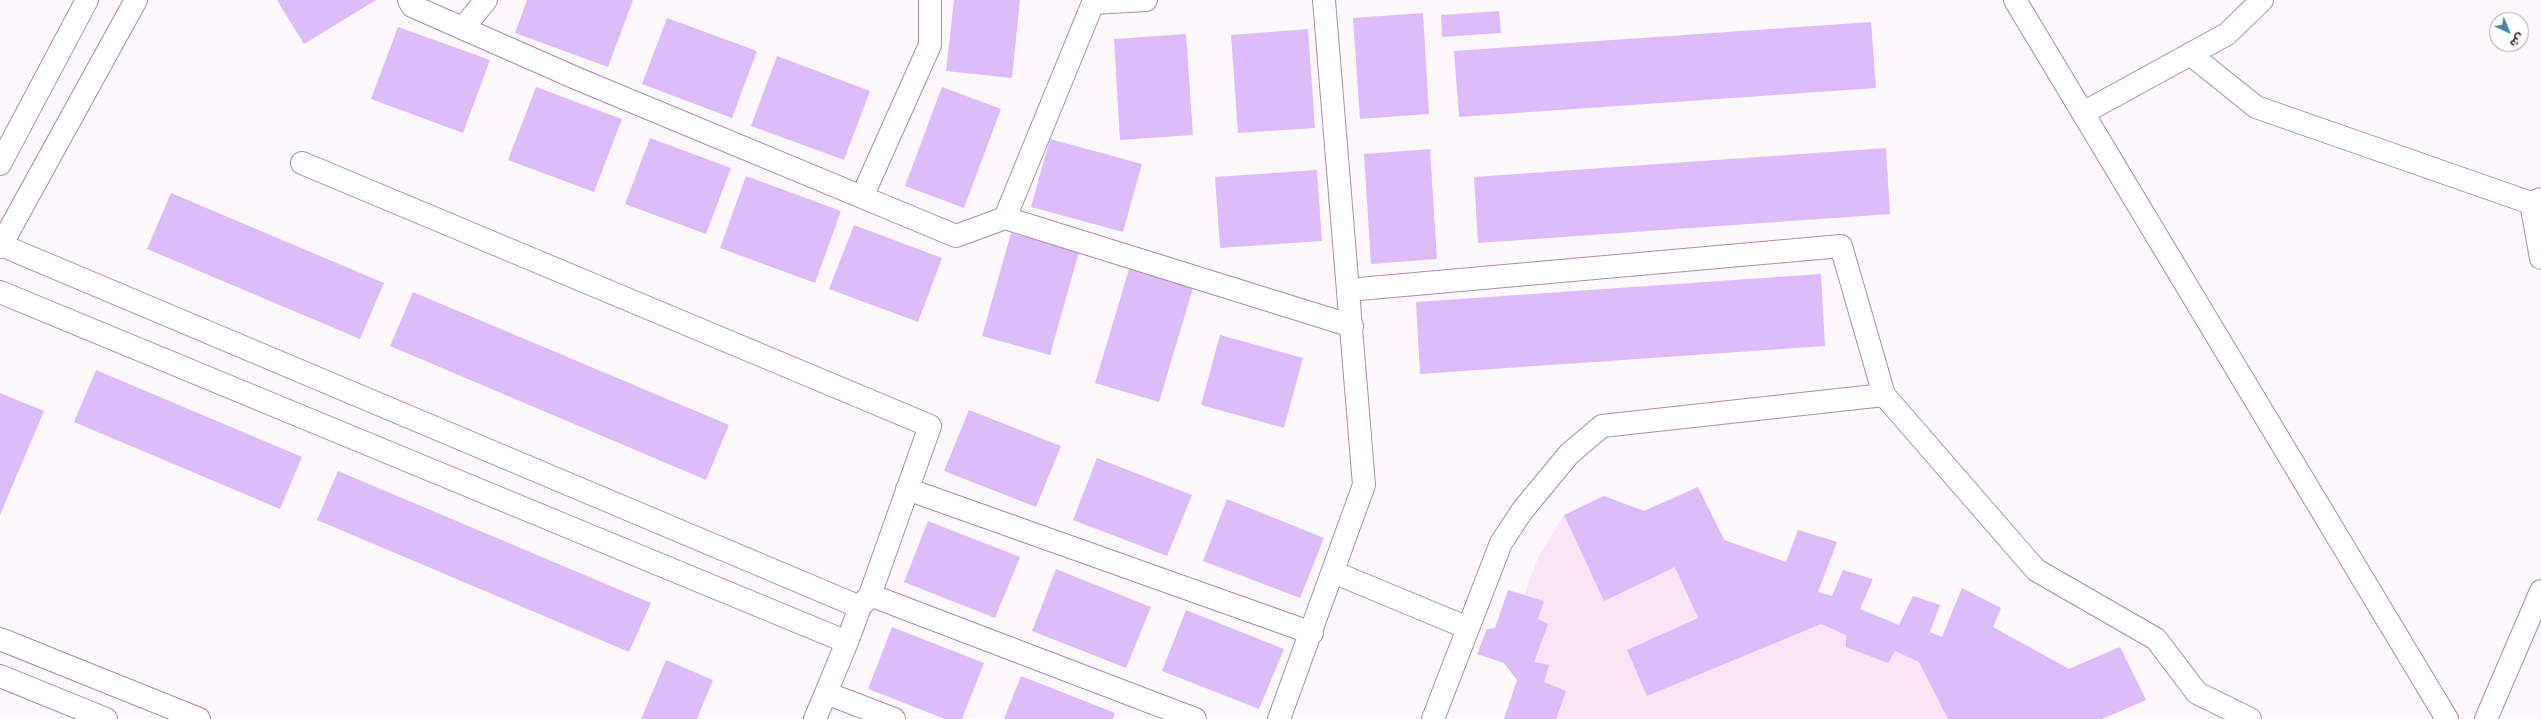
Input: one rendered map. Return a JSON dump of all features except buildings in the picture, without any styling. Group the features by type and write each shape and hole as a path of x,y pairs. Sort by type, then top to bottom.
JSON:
{"street":[{"path":"0,164 87,0"},
{"path":"136,0 1,246 865,601 1195,719"},
{"path":"409,0 412,6 578,79 956,236 1005,218 1352,326"},
{"path":"463,28 486,0"},
{"path":"862,197 930,45 930,0"},
{"path":"1005,218 1093,2 1146,0"},
{"path":"1279,719 1312,633 1364,485 1324,0"},
{"path":"2015,0 2446,719"},
{"path":"2083,113 2226,34 2262,0"},
{"path":"2190,54 2256,107 2536,201 2541,258"},
{"path":"302,164 930,426 865,601 815,719"},
{"path":"1348,290 1841,246 1884,394 2036,570 2156,639 2197,693 2250,719"},
{"path":"0,292 847,642"},
{"path":"1433,719 1501,543 1522,511 1569,454 1602,426 1884,394"},
{"path":"907,489 1312,633"},
{"path":"1334,572 1468,628"},
{"path":"2486,719 2541,591"},
{"path":"0,639 199,719"},
{"path":"0,676 106,719"},
{"path":"826,694 894,719"}],"shaded area":[{"path":"1698,487 1725,540 1786,562 1798,530 1837,542 1818,592 1832,596 1843,570 1860,609 1899,625 1913,596 1940,605 1930,632 1942,637 1962,588 2001,608 1993,627 2068,669 2120,647 2146,700 2102,719 1504,719 1517,680 1504,663 1477,654 1487,629 1495,628 1508,590 1524,595 1538,558 1564,515 1604,496 1644,511"}]}
